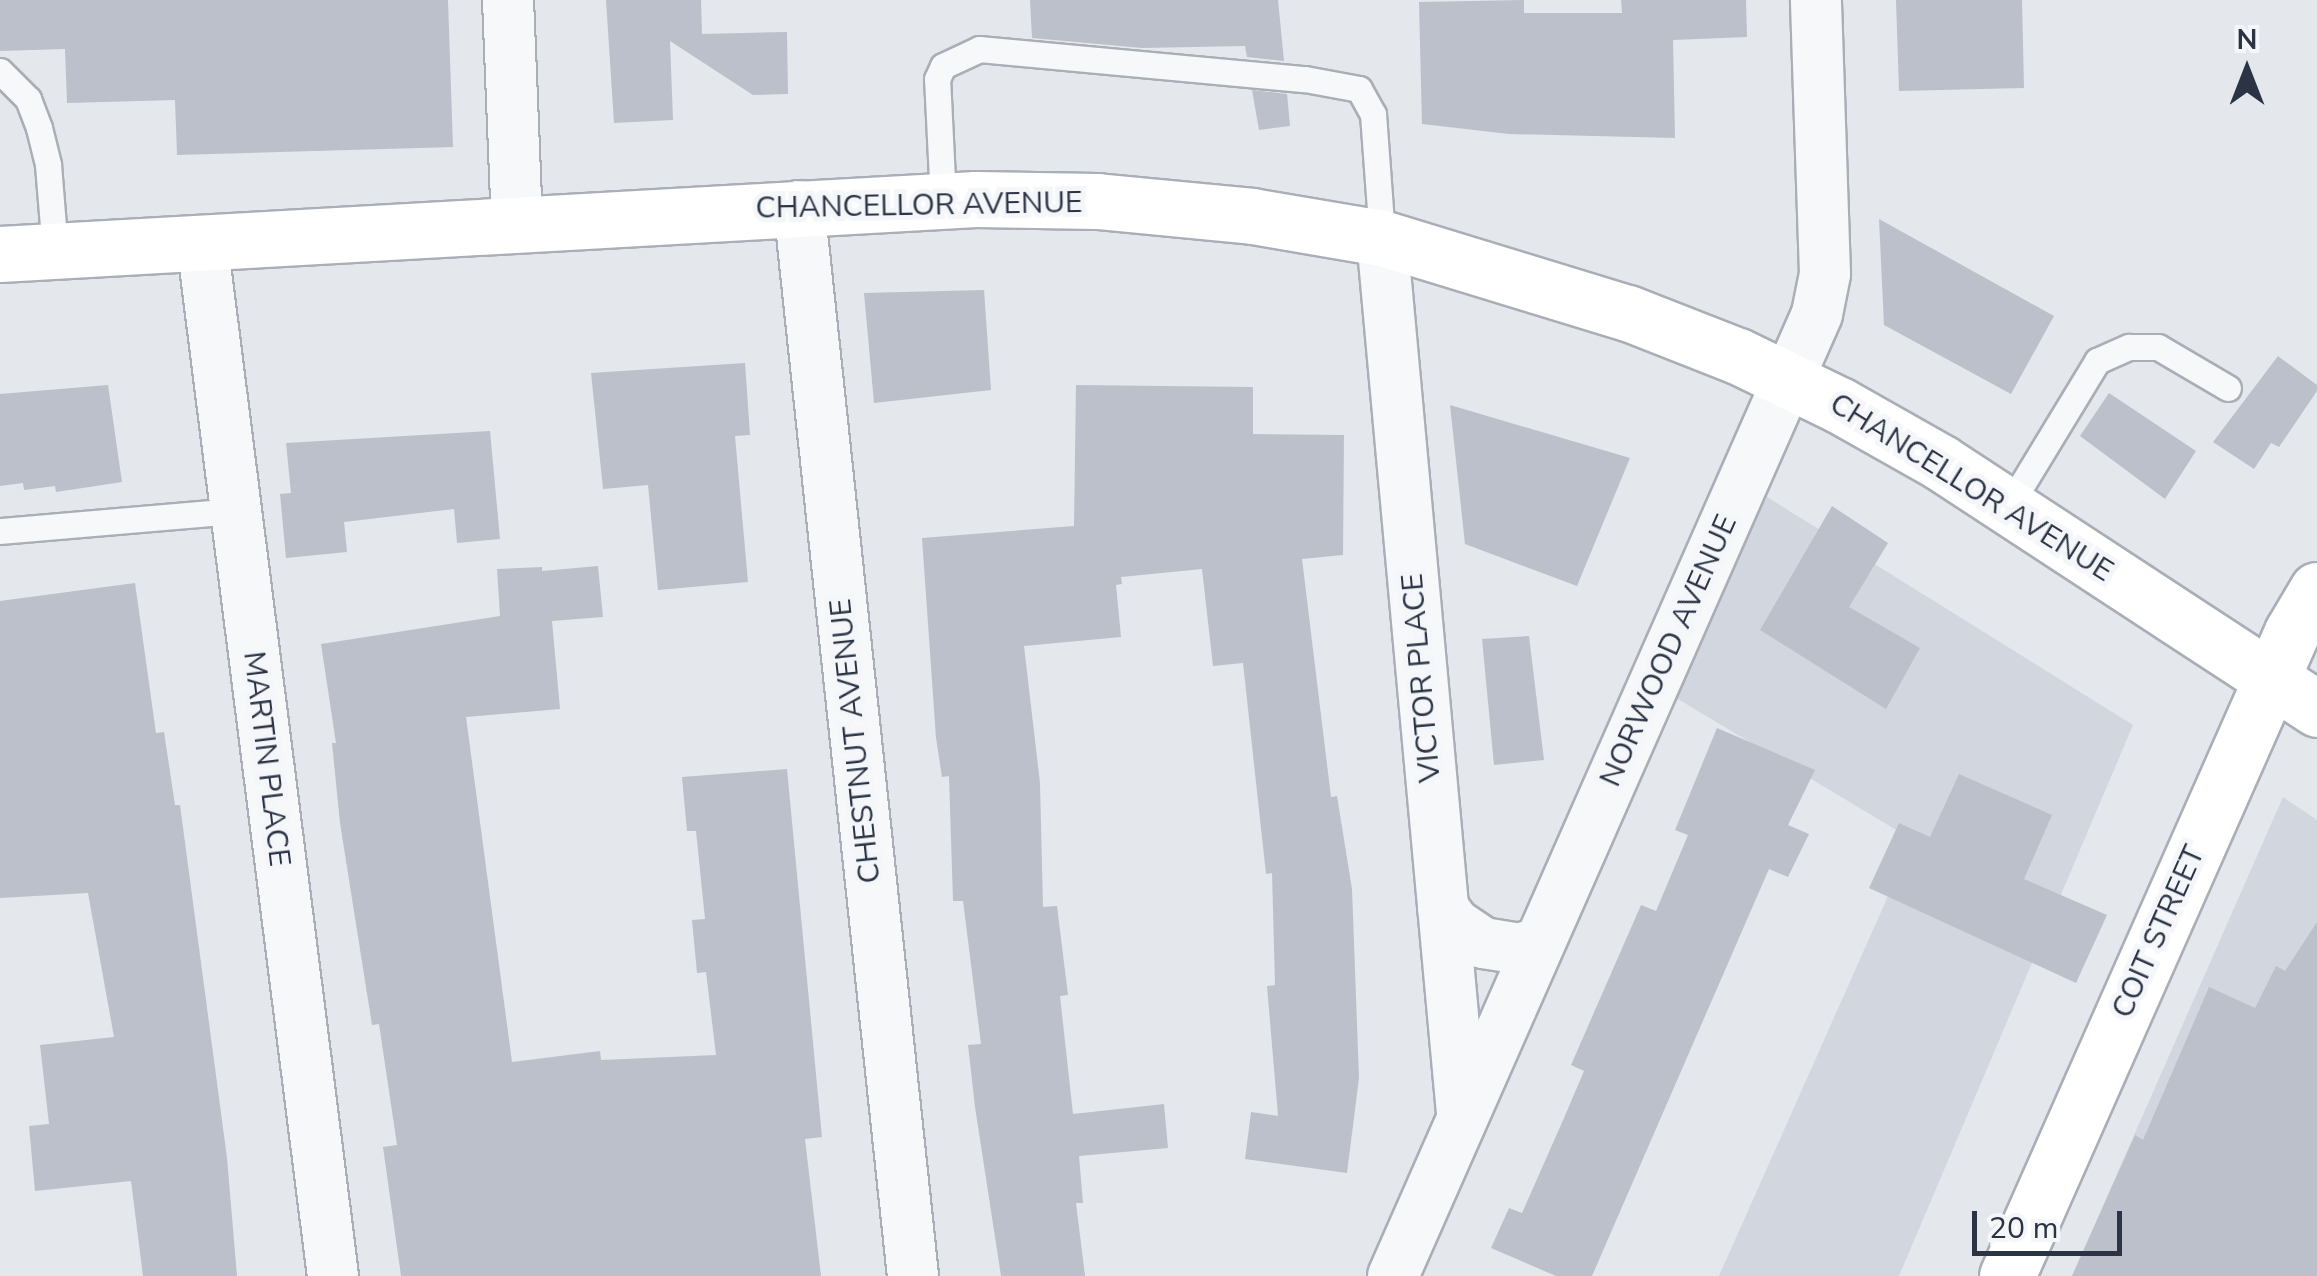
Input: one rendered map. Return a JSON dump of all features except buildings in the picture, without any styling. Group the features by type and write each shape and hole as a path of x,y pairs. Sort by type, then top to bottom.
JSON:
{"main road":[{"name":"CHANCELLOR AVENUE","path":"0,254 943,200 1097,202 1252,216 1382,238 1628,312 1788,380 1892,434 2009,506 2317,709"},
{"name":"COIT STREET","path":"2007,1276 2271,679 2317,590"}],"street":[{"path":"508,0 517,225"},
{"name":"NORWOOD AVENUE","path":"1393,1276 1817,314 1825,274 1816,0"},
{"name":"CHESTNUT AVENUE","path":"799,206 913,1276"},
{"name":"VICTOR PLACE","path":"1382,238 1462,1119"},
{"name":"MARTIN PLACE","path":"202,242 333,1276"},
{"path":"1443,908 1455,924 1483,943 1519,949 1540,942"}],"lane":[{"path":"943,200 937,79 943,66 978,49 1305,79 1359,89 1373,114 1382,238"},
{"path":"0,72 28,99 39,128 48,165 55,251"},
{"path":"2009,506 2097,360 2129,347 2158,347 2228,388"},
{"path":"0,531 233,510"}],"shaded area":[{"path":"1767,497 2133,725 1899,1276 1719,1276 1913,840 1668,693"},
{"path":"2283,797 2317,820 2317,1276 2072,1276"}]}
